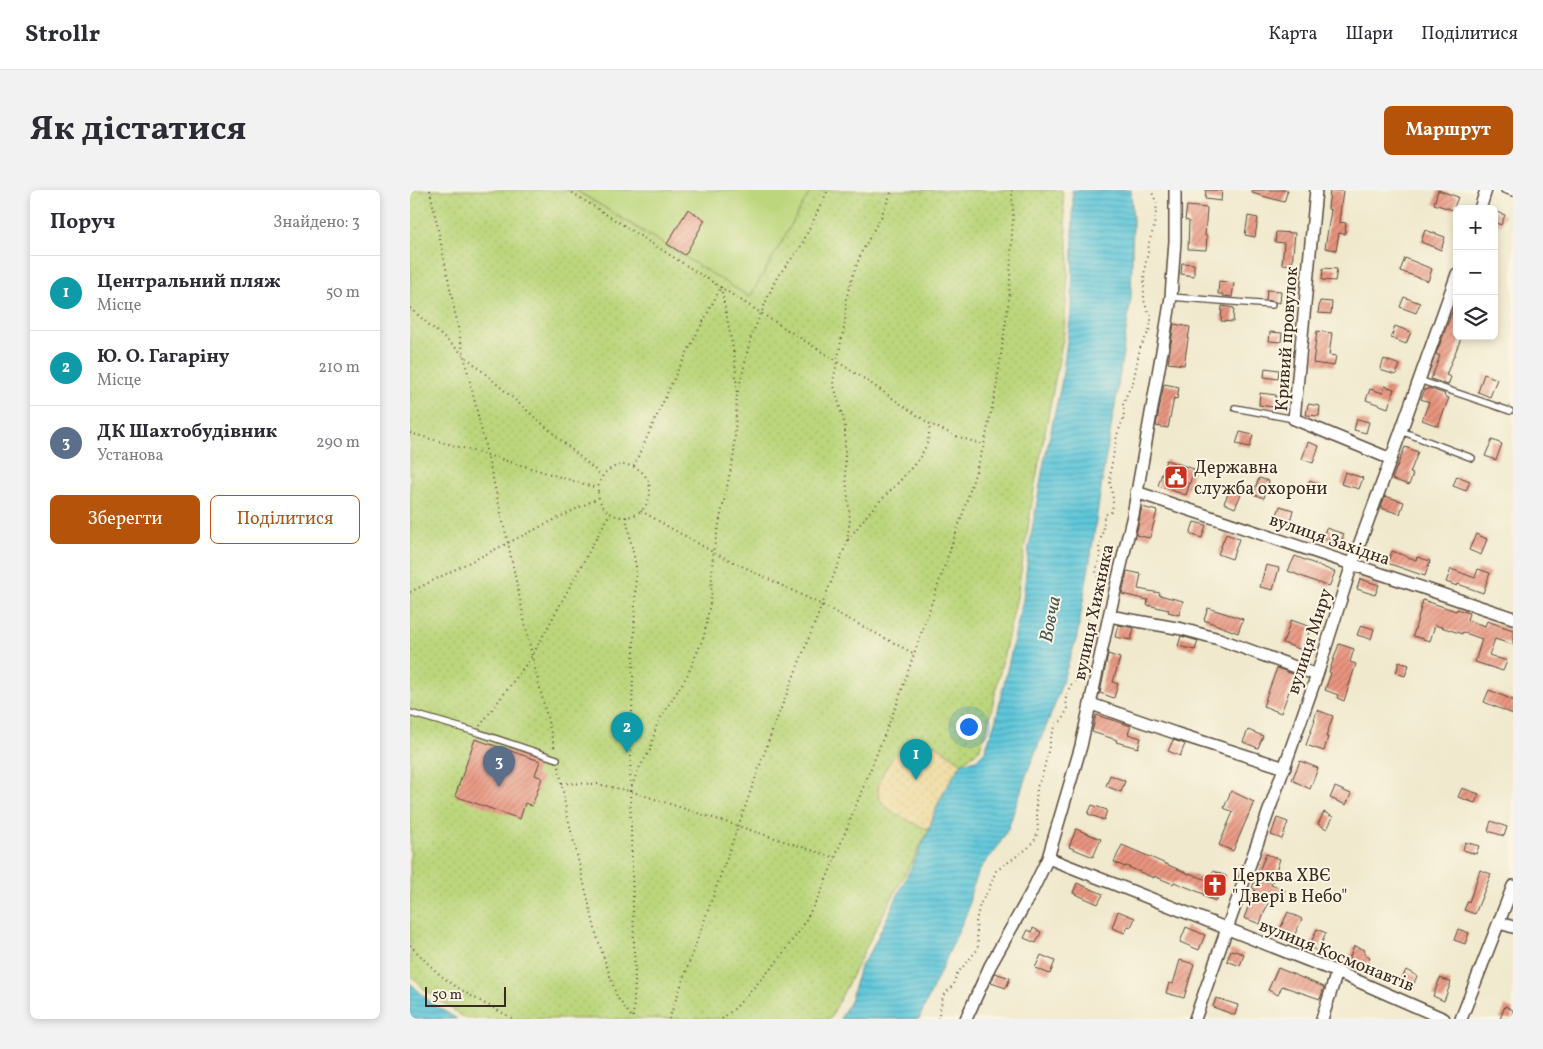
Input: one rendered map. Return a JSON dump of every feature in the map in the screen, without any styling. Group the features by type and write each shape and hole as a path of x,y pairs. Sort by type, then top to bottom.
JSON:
{"street":[{"name":"вулиця Хижняка","path":"966,1019 990,966 1031,893 1048,858 1081,746 1133,515 1171,298 1175,241 1175,190"},
{"name":"Кривий провулок","path":"1316,190 1294,419 1391,459"},
{"path":"1481,205 1486,190"},
{"name":"вулиця Миру","path":"1195,1019 1318,675 1352,564 1453,285"},
{"name":"вулиця Західна","path":"1136,492 1513,618"},
{"path":"1109,616 1182,629 1219,639 1318,675"},
{"path":"1091,704 1285,768"},
{"name":"вулиця Космонавтів","path":"1048,858 1337,972 1444,1019"},
{"path":"1462,1019 1513,886"},
{"path":"1500,923 1513,927"},
{"path":"1322,1019 1337,972"}],"lane":[{"path":"1504,190 1513,193"},
{"path":"1171,298 1272,305"},
{"path":"1419,380 1510,411"},
{"path":"1236,408 1294,419"},
{"path":"1401,430 1472,458"},
{"path":"410,713 476,732 557,759"}],"path":[{"path":"430,190 464,356 557,759 566,810 597,937 617,997 633,1019"},
{"path":"568,190 838,361 930,424 956,436 984,445"},
{"path":"737,394 751,337 761,312 777,277 800,248 828,190"},
{"path":"669,1019 774,726 846,542 850,519 844,468 846,426 833,382 845,322 846,299 852,278 862,253 882,217 892,190"},
{"path":"722,1019 751,992 801,929 822,890 836,858 898,701 962,516 984,445 996,390 1009,299 1013,215 1012,190"},
{"path":"938,1019 943,996 954,984 956,975 978,949 976,921 980,904 996,872 1028,848 1036,838 1038,828 1037,787 1043,774 1056,724 1063,720 1067,709 1066,698 1070,686 1078,678 1082,653 1086,649 1090,636 1088,619 1099,581 1096,571 1100,556 1099,546 1104,517 1111,512 1113,506 1113,491 1110,482 1117,434 1124,417 1123,405 1133,383 1140,348 1150,331 1151,315 1147,310 1144,300 1144,280 1149,242 1154,227 1156,204 1151,190"},
{"path":"630,791 638,770 650,750 657,724 688,674 704,636 711,598 713,552 734,454 737,394 735,359 721,287"},
{"path":"634,466 675,376 721,287"},
{"path":"410,308 602,476"},
{"path":"846,542 871,510 919,459 928,442 930,424"},
{"path":"410,433 487,454 597,488"},
{"path":"626,464 634,466 641,470 650,486 647,504 634,515 626,517 617,516 610,513 601,504 597,488 602,476 611,467 626,464"},
{"path":"410,592 598,498"},
{"path":"641,511 713,552 914,654"},
{"path":"476,732 532,656 610,513"},
{"path":"626,517 636,567 630,791 635,971 633,1019"},
{"path":"561,783 596,784 630,791 836,858"},
{"path":"410,945 438,973 455,986 514,1019"}],"green space":[{"path":"410,190 575,190 750,297 811,190 1062,190 1069,260 1064,333 1034,489 1017,597 987,729 979,750 962,763 936,745 897,814 929,830 879,922 830,1019 466,1019 424,989 410,975"},
{"path":"576,190 811,190 750,297"}],"sand":[{"path":"920,743 936,745 962,763 942,795 929,830 902,817 889,808 880,799 878,793 881,778 894,756 907,746"}],"water":[{"name":"Вовча","path":"1072,190 1131,190 1133,221 1131,298 1077,637 1054,707 1028,770 1008,829 996,850 979,871 971,892 968,910 919,1019 840,1019 850,1001 860,967 872,949 929,830 942,795 962,763 976,760 985,751 996,719 1023,600 1029,547 1044,462 1061,385 1072,306"},
{"path":"410,983 430,1002 457,1019 410,1019"}],"building":[{"path":"1206,190 1222,190 1221,201 1205,199"},
{"path":"1252,190 1288,190 1284,202 1252,193"},
{"path":"1330,190 1343,191 1339,222 1346,223 1345,234 1339,233 1336,250 1325,248 1331,210 1328,209"},
{"path":"1438,190 1458,197 1455,205 1453,205 1453,210 1434,204"},
{"path":"1187,206 1207,208 1206,250 1188,249 1189,221 1185,220"},
{"path":"688,209 705,220 685,255 667,244"},
{"path":"1498,212 1505,215 1501,225 1498,224"},
{"path":"1248,216 1258,218 1255,237 1245,235"},
{"path":"1425,230 1445,237 1441,250 1421,242"},
{"path":"1276,232 1295,233 1292,265 1282,264 1284,243 1275,242"},
{"path":"1405,258 1432,269 1428,281 1400,271"},
{"path":"1182,263 1194,264 1194,276 1181,274"},
{"path":"1323,268 1337,269 1335,281 1322,280"},
{"path":"1219,281 1234,283 1232,297 1218,294"},
{"path":"1267,290 1281,291 1280,303 1266,300"},
{"path":"1404,297 1420,303 1416,313 1400,307"},
{"path":"1320,301 1332,302 1331,314 1318,313"},
{"path":"1222,306 1234,308 1233,322 1221,321"},
{"path":"1453,310 1453,340 1460,340 1446,375 1451,377 1448,385 1431,379 1440,356 1436,354"},
{"path":"1174,324 1190,327 1184,365 1168,363"},
{"path":"1395,326 1411,332 1406,344 1391,338"},
{"path":"1317,331 1332,333 1329,355 1336,356 1334,366 1313,363"},
{"path":"1270,332 1282,333 1281,342 1269,341"},
{"path":"1384,359 1400,365 1396,375 1380,370"},
{"path":"1265,368 1279,370 1278,379 1264,377"},
{"path":"1484,374 1497,379 1490,397 1478,392"},
{"path":"1164,384 1179,387 1177,399 1174,398 1168,428 1156,426"},
{"path":"1385,386 1394,389 1388,408 1366,400 1370,389 1383,393"},
{"path":"1428,388 1445,394 1444,396 1449,398 1438,426 1422,420 1429,402 1421,399 1425,389 1427,390"},
{"path":"1260,393 1276,395 1274,407 1259,405"},
{"path":"1308,404 1320,406 1319,416 1306,415"},
{"path":"1357,419 1369,422 1366,433 1354,430"},
{"path":"1240,432 1253,435 1250,447 1236,444"},
{"path":"1492,440 1502,444 1496,460 1485,456"},
{"path":"1308,442 1319,446 1313,463 1302,459"},
{"path":"1405,447 1418,452 1410,473 1413,474 1409,485 1392,479"},
{"name":"Державна служба охорони","path":"1166,460 1194,469 1186,495 1158,486"},
{"path":"1345,472 1363,478 1359,489 1341,484"},
{"path":"1457,476 1470,481 1466,491 1453,486"},
{"path":"1259,478 1269,481 1264,498 1253,494"},
{"path":"1310,480 1322,486 1319,493 1306,488"},
{"path":"1230,489 1241,494 1235,508 1224,503"},
{"path":"1385,496 1404,502 1400,514 1381,508"},
{"path":"1280,506 1293,510 1289,525 1275,521"},
{"path":"1142,507 1157,511 1150,538 1136,535"},
{"path":"1194,522 1206,525 1202,538 1190,534"},
{"path":"1326,528 1344,534 1340,544 1323,538"},
{"path":"1226,534 1239,539 1232,559 1218,554"},
{"path":"1476,534 1487,539 1481,555 1469,550"},
{"path":"1392,551 1416,560 1417,557 1430,561 1425,576 1387,563"},
{"path":"1295,556 1335,572 1329,587 1288,571"},
{"path":"1266,565 1279,568 1273,590 1260,587"},
{"path":"1451,569 1475,578 1478,569 1490,573 1483,593 1458,584 1457,586 1446,582"},
{"path":"1127,571 1141,574 1138,589 1160,593 1159,595 1183,601 1179,615 1168,612 1169,610 1147,605 1148,600 1122,594"},
{"path":"1360,579 1379,585 1375,595 1357,589"},
{"path":"1423,600 1456,611 1457,609 1469,613 1467,620 1485,626 1487,621 1513,630 1513,645 1495,639 1489,655 1507,661 1503,671 1475,662 1482,639 1435,625 1430,641 1413,636"},
{"path":"1208,608 1243,619 1238,633 1204,620"},
{"path":"1291,620 1311,627 1302,650 1283,643"},
{"path":"1118,625 1134,628 1131,640 1115,637"},
{"path":"1361,625 1374,629 1371,639 1357,635"},
{"path":"1181,636 1198,641 1195,650 1178,646"},
{"path":"1339,644 1354,649 1350,662 1356,664 1344,701 1337,698 1338,695 1325,690"},
{"path":"1108,654 1120,658 1113,682 1118,684 1114,698 1100,693"},
{"path":"1399,662 1409,665 1405,676 1396,673"},
{"path":"1277,668 1295,675 1281,713 1263,706"},
{"path":"1489,690 1513,700 1513,714 1484,702"},
{"path":"1317,710 1333,716 1326,737 1328,737 1324,751 1306,745"},
{"path":"1096,715 1131,726 1128,734 1141,738 1138,748 1116,742 1117,740 1092,732"},
{"path":"1248,730 1263,736 1258,748 1243,742"},
{"path":"475,739 540,761 535,775 542,778 532,806 525,803 520,819 455,796"},
{"path":"1173,740 1185,744 1180,756 1168,751"},
{"path":"1300,761 1318,768 1310,789 1292,780"},
{"path":"1110,775 1125,781 1121,792 1106,786"},
{"path":"1335,787 1351,794 1346,805 1330,798"},
{"path":"1462,788 1479,794 1475,803 1458,797"},
{"path":"1231,791 1254,802 1233,851 1219,845 1233,812 1224,808"},
{"path":"1092,805 1107,810 1104,820 1088,814"},
{"path":"1324,812 1333,817 1327,829 1318,824"},
{"path":"1277,818 1288,822 1282,839 1271,835"},
{"path":"1491,821 1507,827 1504,836 1488,831"},
{"path":"1076,829 1101,839 1093,857 1069,847"},
{"path":"1465,842 1479,846 1476,854 1463,850"},
{"path":"1122,845 1209,881 1213,871 1226,876 1216,901 1174,882 1173,884 1154,876 1154,878 1114,862"},
{"path":"1266,854 1280,859 1271,885 1285,890 1281,899 1271,895 1260,924 1244,918 1255,889 1252,888"},
{"path":"1480,870 1491,874 1475,914 1464,910 1469,902"},
{"path":"1077,883 1103,894 1098,904 1073,893"},
{"path":"1118,911 1135,918 1131,927 1128,926 1125,933 1112,928"},
{"path":"1288,912 1302,919 1293,938 1279,931"},
{"path":"1186,927 1205,935 1199,950 1180,942"},
{"path":"1033,928 1041,932 1036,943 1024,938 1028,930 1032,932"},
{"path":"1317,929 1326,933 1318,951 1309,947"},
{"path":"1458,929 1469,933 1465,944 1454,940"},
{"path":"1354,946 1365,950 1364,954 1370,957 1366,968 1348,961"},
{"path":"1231,950 1244,954 1240,966 1227,961"},
{"path":"1041,955 1055,961 1050,974 1035,968"},
{"path":"1180,960 1194,964 1184,998 1166,993 1169,983 1173,984"},
{"path":"1278,968 1324,987 1320,999 1282,986 1278,995 1268,990"},
{"path":"1406,970 1417,976 1412,988 1400,983"},
{"path":"995,973 1010,978 1006,988 991,983"},
{"path":"1440,978 1451,982 1444,1001 1433,996"},
{"path":"1216,998 1238,1005 1235,1015 1213,1007"},
{"path":"1505,1006 1513,1010 1511,1019 1500,1019"}],"place":[{"name":"Державна служба охорони","path":"1176,477"},
{"name":"Ю. О. Гагаріну","path":"627,753"},
{"name":"Центральний пляж","path":"916,780"},
{"name":"ДК Шахтобудівник","path":"499,787"},
{"name":"Церква ХВЄ \"Двері в Небо\"","path":"1215,885"}]}
